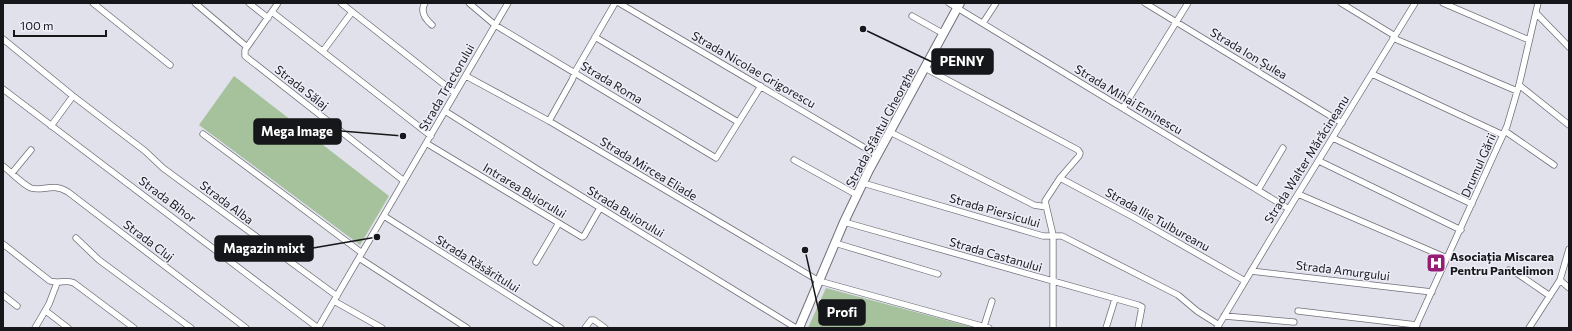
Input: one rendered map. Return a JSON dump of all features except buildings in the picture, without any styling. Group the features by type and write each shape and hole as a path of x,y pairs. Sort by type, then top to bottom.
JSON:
{"street":[{"path":"93,3 170,65"},
{"path":"195,3 247,47 278,3"},
{"path":"249,3 268,18"},
{"path":"342,3 456,93"},
{"path":"425,3 422,7 422,12 432,25"},
{"name":"Strada Roma","path":"469,3 495,25 716,158 738,122"},
{"name":"Strada Tractorului","path":"318,328 508,3"},
{"path":"549,121 595,36 615,3"},
{"name":"Strada Nicolae Grigorescu","path":"619,3 877,154"},
{"name":"Strada Mihai Eminescu","path":"949,3 959,6 982,23 1289,209"},
{"path":"982,23 996,3"},
{"name":"Strada Ion Șulea","path":"1145,3 1342,122"},
{"path":"1123,108 1188,3"},
{"path":"1341,3 1394,37 1517,91"},
{"name":"Strada Walter Mărăcineanu","path":"1218,326 1415,3"},
{"path":"1443,3 1529,40"},
{"name":"Drumul Gării","path":"1416,326 1504,133 1519,85 1538,3"},
{"name":"Strada Sfântul Gheorghe","path":"797,328 844,222 877,154 959,6"},
{"path":"272,12 430,136"},
{"path":"323,52 352,12"},
{"path":"1536,13 1569,47"},
{"path":"912,16 944,34"},
{"path":"595,36 738,122 761,86"},
{"path":"3,39 73,96 51,126"},
{"name":"Strada Sălaj","path":"247,47 244,54 253,63 404,181"},
{"path":"925,68 1078,150 1080,153 1060,178 1047,198 1046,207 1053,235 1053,328"},
{"path":"1372,74 1504,133 1554,165"},
{"name":"Strada Mircea Eliade","path":"466,76 549,121 819,281 986,327"},
{"path":"1519,85 1569,125"},
{"name":"Strada Bihor","path":"3,89 318,328"},
{"name":"Strada Alba","path":"73,96 145,151 163,168 336,298 382,328"},
{"name":"Strada Bujorului","path":"445,111 600,208 797,328"},
{"path":"890,132 1037,206 1046,207"},
{"path":"203,134 360,256 467,328"},
{"path":"1333,138 1472,204"},
{"name":"Intrarea Bujorului","path":"426,143 583,237 600,208"},
{"path":"1258,190 1283,148"},
{"path":"3,166 12,173 31,150"},
{"path":"794,160 857,195"},
{"path":"1319,161 1460,230"},
{"name":"Strada Cluj","path":"12,173 28,187 54,187 68,192 246,328"},
{"name":"Strada Ilie Tulbureanu","path":"1060,178 1135,218 1245,281"},
{"name":"Strada Piersicului","path":"863,183 1043,236 1062,236 1178,295 1218,326"},
{"path":"1298,194 1447,258"},
{"name":"Strada Răsăritului","path":"384,216 561,328"},
{"name":"Strada Castanului","path":"844,222 1142,307 1138,328"},
{"path":"536,262 558,223"},
{"path":"76,238 99,260 191,328"},
{"path":"835,243 938,274"},
{"path":"3,244 47,279 57,283 68,281 74,283 134,328"},
{"path":"1529,328 1560,280 1569,249"},
{"path":"1509,270 1518,274 1550,296"},
{"name":"Strada Amurgului","path":"1251,271 1432,292"},
{"path":"1560,280 1569,288"},
{"path":"35,328 54,295 57,283"},
{"path":"3,294 17,306"},
{"path":"1106,328 1115,299"},
{"path":"986,327 992,301"},
{"path":"46,311 68,328"},
{"path":"1298,311 1416,326"},
{"path":"1224,316 1294,322"},
{"path":"585,328 592,320 605,328"}],"green space":[{"path":"234,76 389,196 360,245 199,125"},
{"path":"826,288 975,328 808,328"}],"place":[{"name":"PENNY","path":"863,29"},
{"name":"Mega Image","path":"403,136"},
{"name":"Magazin mixt","path":"377,237"},
{"name":"Profi","path":"805,250"},
{"name":"Asociația Miscarea Pentru Pantelimon","path":"1436,263"}]}
